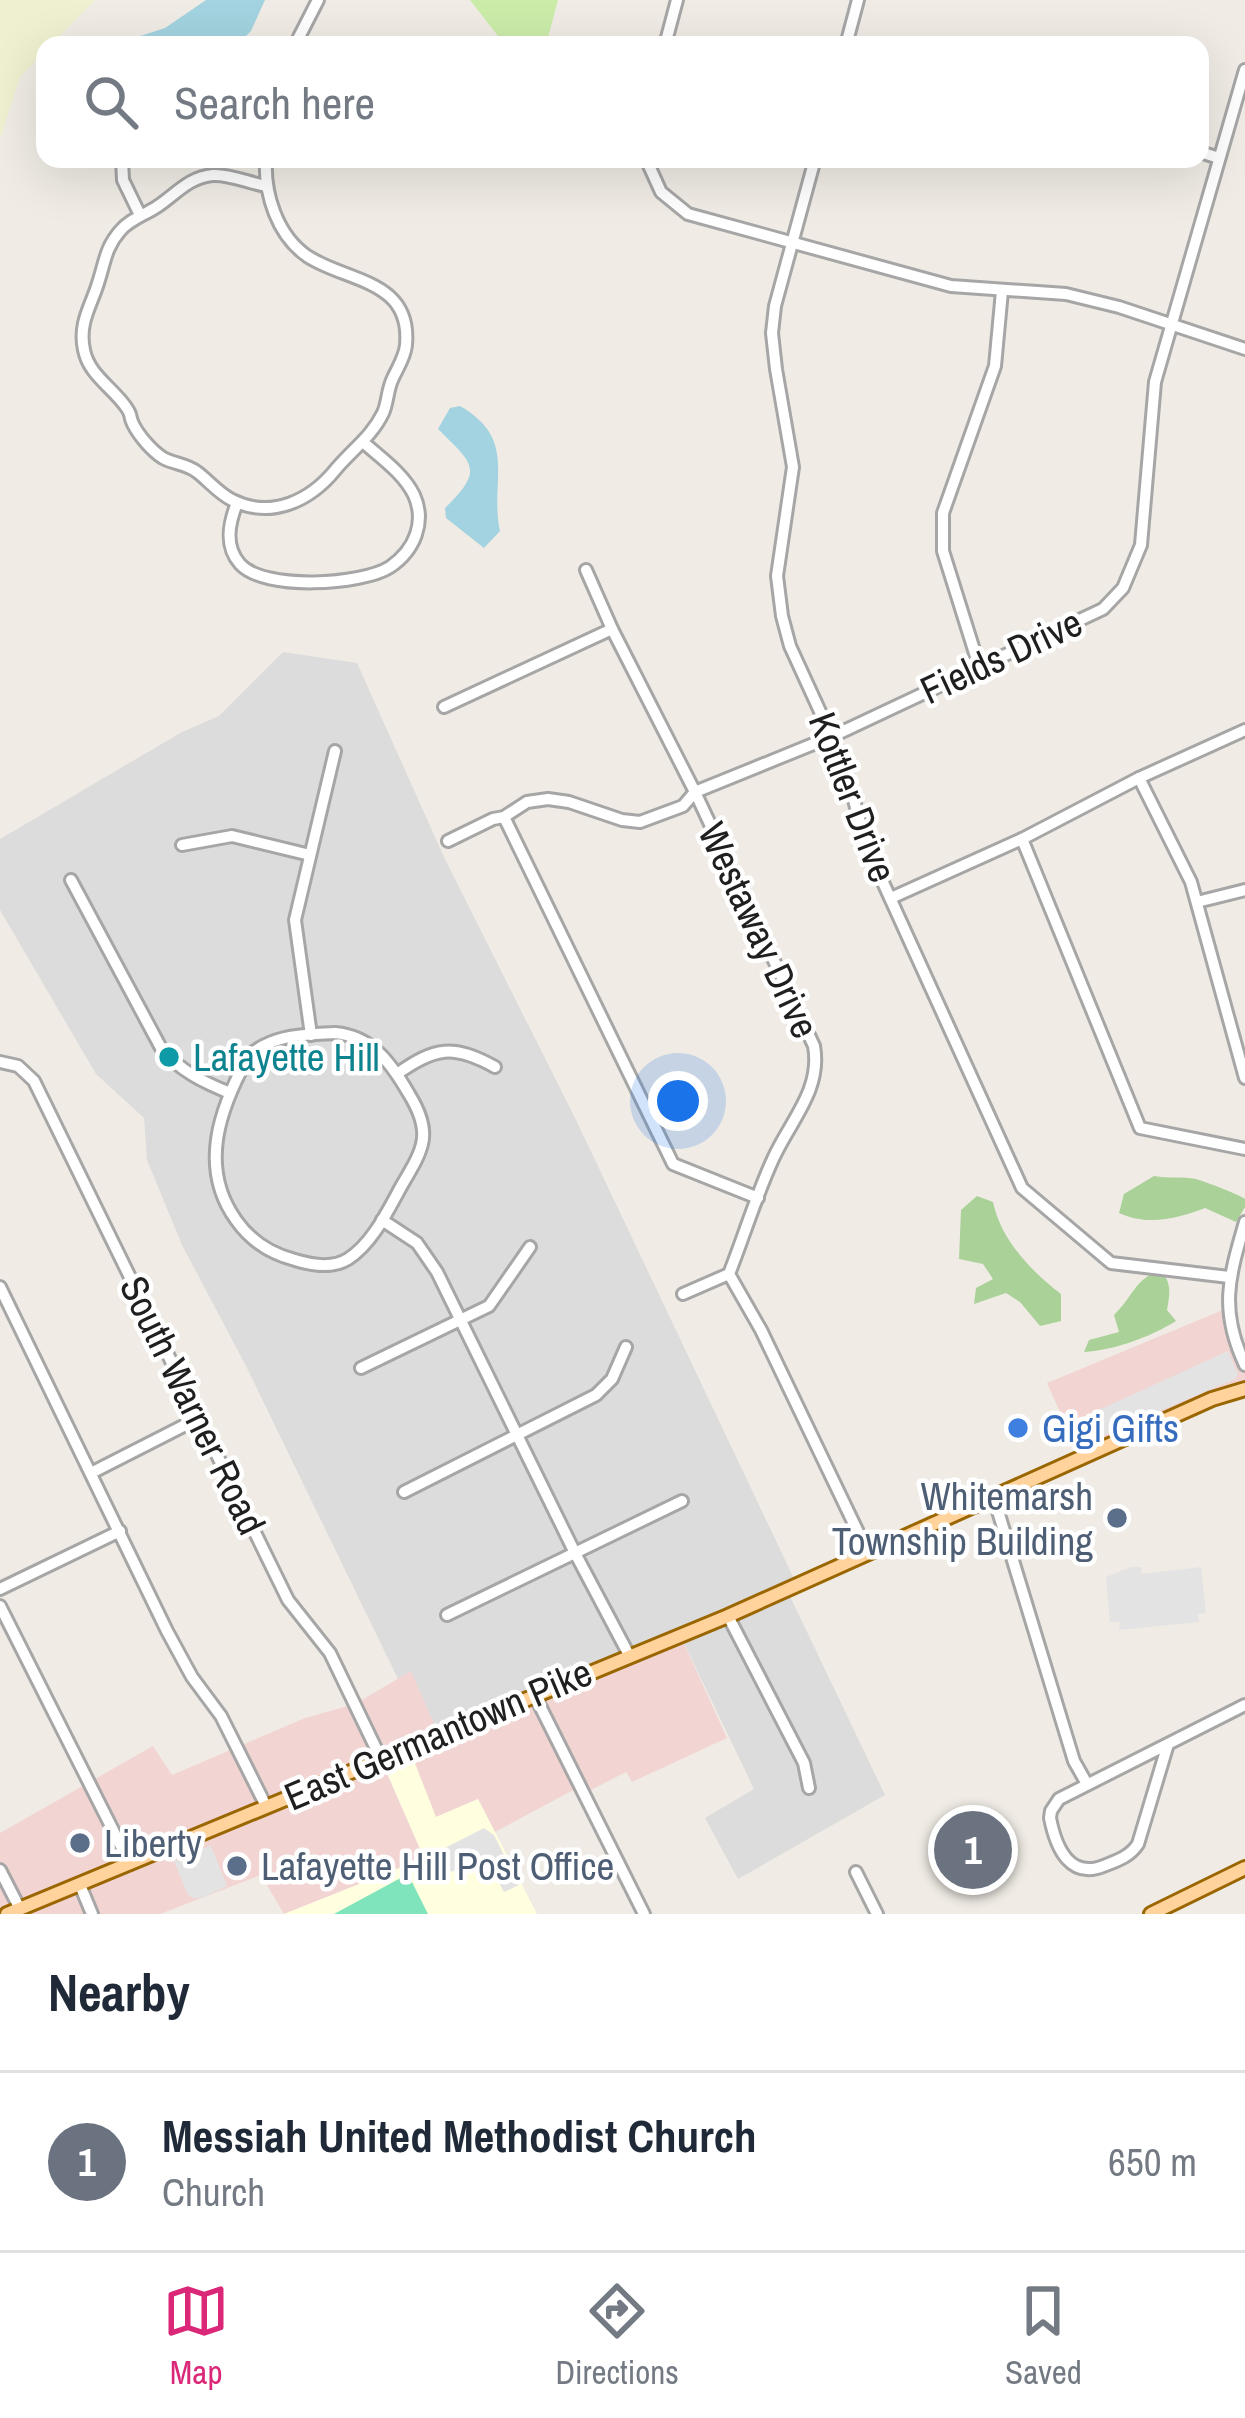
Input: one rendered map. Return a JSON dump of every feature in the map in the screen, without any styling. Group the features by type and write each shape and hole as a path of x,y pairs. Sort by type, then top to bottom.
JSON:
{"main road":[{"name":"East Germantown Pike","path":"14,1912 728,1616 1212,1399 1245,1389"},
{"path":"1151,1914 1245,1868"}],"street":[{"path":"301,36 319,0"},
{"path":"667,36 677,0"},
{"path":"848,36 858,0"},
{"name":"Fields Drive","path":"448,841 526,802 548,799 640,822 682,806 695,792 832,736 1102,609 1123,588 1141,545 1155,382 1245,70"},
{"path":"1209,155 1219,158"},
{"path":"122,168 123,180 140,215"},
{"path":"266,168 272,208 285,232 304,254 387,293 401,311 406,346 382,415 363,442 308,497 278,508 237,503 193,469 164,458 145,441 129,410 96,376 84,354 82,327 106,251 123,227 201,178 218,175 266,186"},
{"path":"650,168 662,193 688,214 951,286 1066,294 1170,322 1245,349"},
{"name":"Kottler Drive","path":"813,168 772,333 793,466 777,576 790,646 845,766 866,845 1022,1188 1112,1263 1228,1277"},
{"path":"979,665 943,551 944,513 995,366 1002,291"},
{"path":"237,503 228,536 232,551 239,564 265,579 332,581 389,568 410,548 419,528 418,510 401,476 363,442"},
{"name":"Westaway Drive","path":"586,570 695,792 817,1059 810,1094 772,1160 729,1274"},
{"path":"444,707 611,629"},
{"path":"891,898 1245,730"},
{"path":"311,1035 295,927 335,751"},
{"path":"1139,778 1191,882 1245,1078"},
{"path":"504,817 673,1164 758,1198"},
{"path":"182,845 239,837 310,855"},
{"path":"1022,839 1140,1128 1245,1149"},
{"path":"71,880 161,1048 192,1076 230,1094"},
{"path":"1197,902 1245,890"},
{"path":"334,1033 368,1042 397,1074 420,1112 424,1142 382,1220 349,1258 329,1264 280,1256 254,1240 232,1215 216,1176 217,1133 248,1057 279,1038 334,1033"},
{"path":"397,1074 439,1051 470,1053 495,1067"},
{"name":"South Warner Road","path":"0,1062 18,1066 34,1082 288,1600 330,1653 381,1759"},
{"path":"382,1220 427,1255 629,1655"},
{"path":"1245,1222 1228,1277 1231,1322 1245,1365"},
{"path":"362,1368 478,1313 495,1300 530,1247"},
{"path":"683,1294 729,1274 761,1330 868,1553"},
{"path":"0,1288 167,1631 221,1716 266,1806"},
{"path":"404,1492 602,1390 626,1347"},
{"path":"91,1473 199,1418"},
{"path":"994,1498 1074,1761 1087,1784"},
{"path":"447,1615 682,1501"},
{"path":"0,1589 120,1532"},
{"path":"0,1606 130,1864"},
{"path":"728,1616 804,1763 808,1788"},
{"path":"535,1696 644,1914"},
{"path":"1168,1744 1138,1844 1125,1857 1094,1870 1069,1863 1050,1818 1059,1799 1245,1705"},
{"path":"0,1870 14,1912"},
{"path":"856,1872 877,1914"},
{"path":"80,1885 92,1914"}],"shaded area":[{"path":"0,0 95,0 60,36 36,36 36,60 20,77 0,139"},
{"path":"283,652 357,663 444,857 577,1122 797,1585 787,1590 885,1795 738,1879 705,1818 754,1789 680,1635 439,1735 410,1672 398,1679 182,1245 147,1160 144,1118 96,1074 0,910 0,839 182,732 219,716"},
{"path":"1230,1307 1245,1389 1081,1459 1047,1383"},
{"path":"1228,1351 1238,1374 1235,1379 1078,1448 1068,1424"},
{"path":"1141,1567 1142,1574 1201,1567 1206,1613 1198,1614 1199,1622 1119,1630 1120,1622 1110,1622 1106,1577"},
{"path":"680,1635 727,1738 632,1782 626,1772 583,1794 579,1787 495,1832 478,1799 436,1817 381,1760 424,1858 392,1872 284,1914 261,1875 160,1914 0,1914 0,1833 153,1746 172,1775 305,1718 355,1704 411,1671 439,1735"},
{"path":"409,1748 436,1817 478,1799 537,1914 284,1914 424,1858 381,1759"},
{"path":"484,1828 494,1835 519,1885 504,1892 484,1856 451,1872 441,1850"},
{"path":"211,1846 227,1886 194,1898 188,1895 174,1861"}],"green space":[{"path":"470,0 558,0 548,36 498,36"},
{"path":"1154,1176 1201,1181 1245,1199 1245,1207 1236,1222 1205,1208 1162,1220 1119,1213 1124,1194"},
{"path":"977,1196 993,1202 1019,1254 1061,1294 1061,1321 1040,1326 1006,1293 974,1304 976,1288 993,1279 983,1264 959,1259 961,1210"},
{"path":"1160,1269 1169,1288 1167,1310 1176,1321 1132,1342 1084,1352 1089,1340 1119,1332 1114,1315 1139,1284"},
{"path":"408,1874 428,1914 334,1914"}],"water":[{"path":"206,0 265,0 246,36 140,36 165,28"},
{"path":"460,406 478,419 496,447 500,531 484,548 446,518 445,508 466,484 470,467 438,429 450,408"}],"place":[{"name":"Lafayette Hill","path":"169,1057"},
{"name":"Gigi Gifts","path":"1018,1428"},
{"name":"Whitemarsh Township Building","path":"1117,1518"},
{"name":"Liberty","path":"80,1843"},
{"name":"Messiah United Methodist Church","path":"973,1850"},
{"name":"Lafayette Hill Post Office","path":"237,1866"}]}
